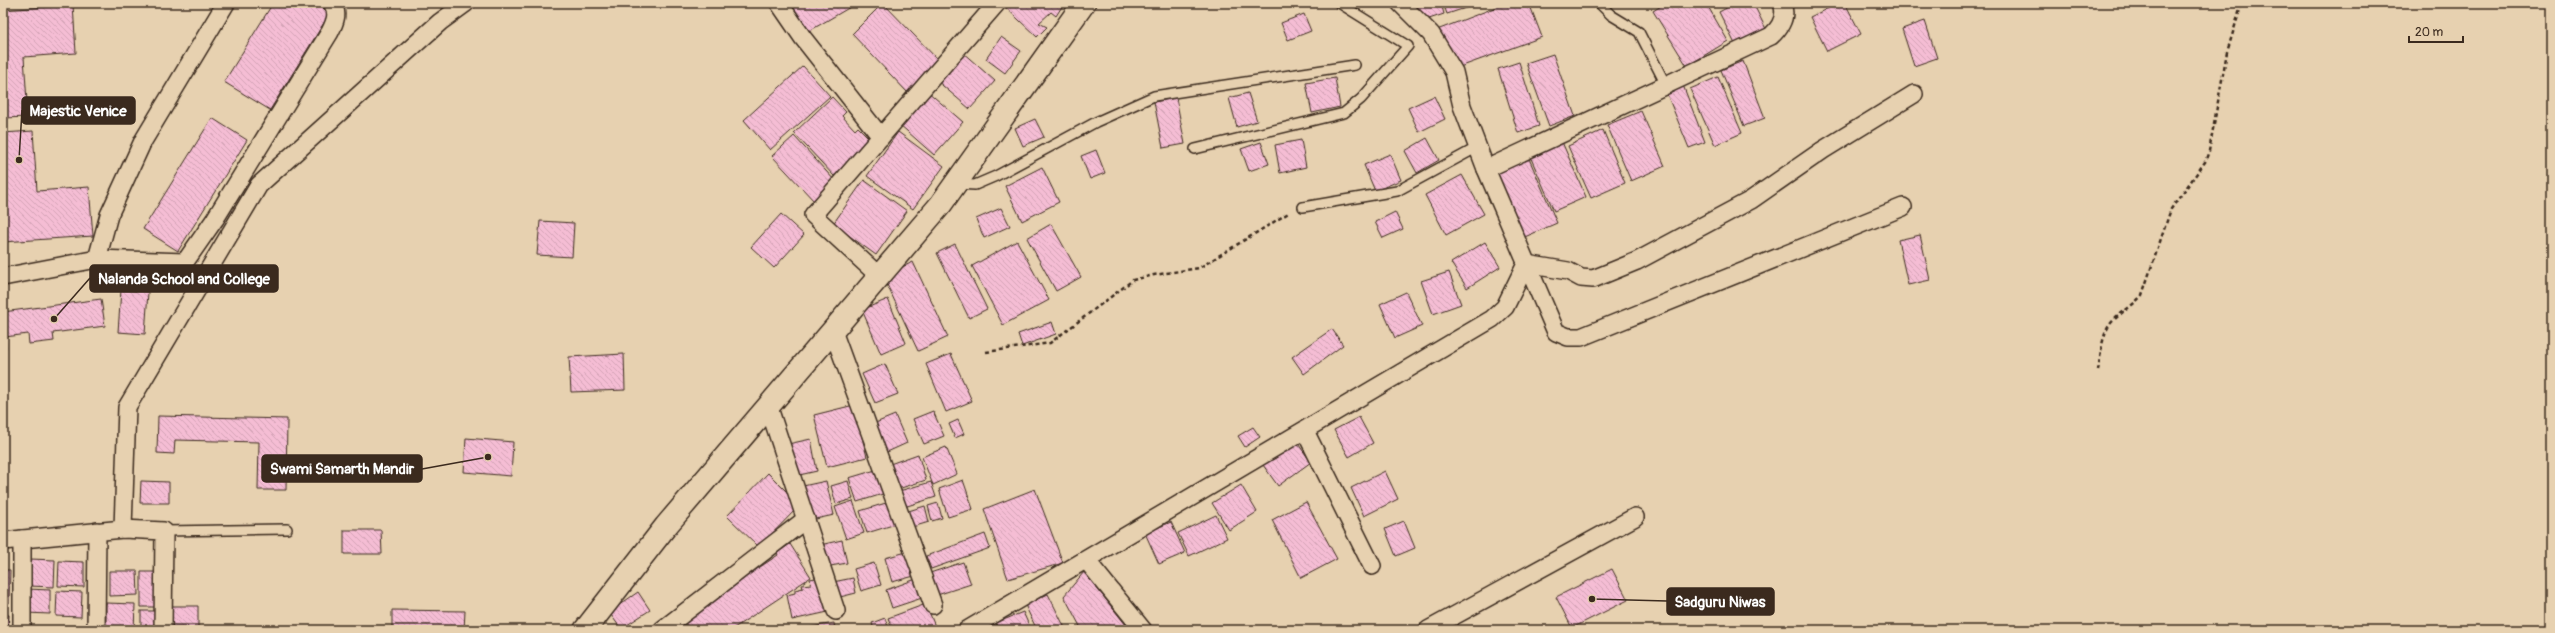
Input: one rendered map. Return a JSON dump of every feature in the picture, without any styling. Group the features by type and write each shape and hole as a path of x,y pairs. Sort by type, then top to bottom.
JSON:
{"street":[{"path":"98,258 109,215 143,140 226,3"},
{"path":"3,277 98,258 185,262 215,219 330,32 336,19 335,8 332,3"},
{"path":"123,528 127,407 259,185 440,22 466,3"},
{"path":"779,3 803,38 881,137"},
{"path":"879,276 813,215 997,3"},
{"path":"588,629 666,526 941,204 1084,3"},
{"path":"1400,3 1431,34 1454,72 1459,85 1462,106 1486,169 1526,264 1556,332 1568,337 1581,337 1903,207"},
{"path":"1486,169 1771,36 1779,28 1784,16 1782,3"},
{"path":"1526,264 1568,271 1581,278 1593,279 1637,262 1751,200 1823,150 1914,94"},
{"path":"967,630 1492,319 1505,307 1526,264"},
{"path":"833,331 932,605"},
{"path":"768,405 836,611"},
{"path":"1305,431 1372,566"},
{"path":"1428,630 1635,518"},
{"path":"662,630 806,519"},
{"path":"3,541 123,528 164,531 163,630"},
{"path":"96,630 98,531"},
{"path":"22,539 22,630"},
{"path":"1087,560 1142,630"}],"lane":[{"path":"1195,149 1344,113 1361,99 1408,46 1339,3"},
{"path":"1599,3 1612,15 1638,32 1666,85"},
{"path":"955,184 975,185 996,176 1096,122 1154,96 1355,65"},
{"path":"1303,207 1397,191 1478,147"},
{"path":"164,531 287,529"}],"path":[{"path":"2098,371 2105,333 2112,322 2135,304 2142,295 2172,209 2205,162 2209,151 2227,52 2242,3"},
{"path":"986,352 1050,343 1133,280 1199,268 1291,211 1303,207"}],"building":[{"path":"273,3 314,3 330,13 270,110 224,82"},
{"path":"786,3 850,3 852,6 804,34"},
{"path":"883,3 940,62 908,93 852,34"},
{"path":"1001,3 1061,3 1063,5 1056,16 1051,12 1039,23 1047,27 1037,37"},
{"path":"1408,3 1441,3 1444,14 1426,20 1424,13 1416,16"},
{"path":"1443,3 1481,3 1447,14"},
{"path":"1507,3 1529,3 1542,37 1457,68 1437,30"},
{"path":"1666,3 1706,3 1728,41 1687,66 1653,11"},
{"path":"1736,3 1753,3 1767,31 1736,46 1719,12"},
{"path":"1839,3 1845,3 1861,34 1827,51 1810,17"},
{"path":"73,5 76,53 24,57 28,117 3,118 3,10"},
{"path":"1304,14 1311,31 1288,40 1281,23"},
{"path":"1925,21 1937,58 1914,66 1902,29"},
{"path":"1001,37 1021,51 1005,73 986,59"},
{"path":"961,51 995,81 970,109 936,80"},
{"path":"1553,54 1575,116 1549,126 1526,63"},
{"path":"1743,61 1765,118 1744,126 1721,70"},
{"path":"1519,62 1539,126 1518,133 1498,69"},
{"path":"803,66 830,96 770,150 744,120"},
{"path":"1718,77 1742,133 1715,145 1690,89"},
{"path":"1335,78 1340,107 1312,113 1306,83"},
{"path":"1681,80 1705,142 1689,148 1664,87"},
{"path":"927,91 963,122 934,155 899,124"},
{"path":"1248,93 1257,121 1237,127 1229,98"},
{"path":"1434,96 1445,119 1419,132 1408,108"},
{"path":"832,97 846,112 842,116 855,130 858,127 870,139 857,151 859,153 834,176 794,133"},
{"path":"1176,98 1185,144 1163,148 1154,102"},
{"path":"1641,111 1665,166 1631,181 1607,125"},
{"path":"212,118 247,140 178,251 143,229"},
{"path":"1035,119 1044,137 1023,146 1015,128"},
{"path":"1603,130 1625,183 1591,198 1568,146"},
{"path":"33,131 37,191 89,187 93,236 3,242 3,133"},
{"path":"898,132 944,166 913,209 867,176"},
{"path":"794,136 836,182 815,202 772,156"},
{"path":"1427,138 1439,160 1417,173 1405,151"},
{"path":"1301,140 1306,167 1280,173 1275,145"},
{"path":"1261,142 1269,164 1249,171 1241,149"},
{"path":"1562,142 1586,197 1554,211 1530,156"},
{"path":"1096,150 1105,173 1090,179 1081,156"},
{"path":"1390,154 1401,180 1375,191 1364,165"},
{"path":"1527,154 1557,223 1520,239 1490,170"},
{"path":"1042,167 1059,202 1022,221 1005,186"},
{"path":"1462,175 1484,214 1446,235 1425,195"},
{"path":"864,180 907,211 876,255 833,224"},
{"path":"1001,208 1010,226 984,238 976,219"},
{"path":"1395,212 1403,229 1383,238 1375,222"},
{"path":"781,214 804,235 774,268 751,247"},
{"path":"540,221 574,223 572,257 537,255"},
{"path":"1051,224 1081,277 1056,291 1027,238"},
{"path":"1920,235 1930,280 1908,285 1898,240"},
{"path":"1017,241 1049,300 1003,325 972,266"},
{"path":"1485,242 1500,267 1467,288 1451,263"},
{"path":"955,244 987,309 969,318 937,253"},
{"path":"913,262 948,337 918,351 883,276"},
{"path":"1449,272 1461,304 1433,314 1421,281"},
{"path":"121,290 148,292 145,334 118,332"},
{"path":"1406,292 1422,326 1395,338 1380,304"},
{"path":"101,299 105,326 53,333 54,341 29,344 28,334 5,337 6,348 3,348 3,312"},
{"path":"888,299 906,343 881,354 862,310"},
{"path":"1052,322 1056,334 1022,346 1018,334"},
{"path":"1332,329 1343,345 1304,374 1292,357"},
{"path":"624,354 625,390 571,392 569,357"},
{"path":"951,354 972,401 946,412 926,364"},
{"path":"885,364 898,394 875,403 862,374"},
{"path":"854,405 867,457 827,467 814,415"},
{"path":"933,411 944,436 924,444 913,419"},
{"path":"895,415 907,443 885,453 873,424"},
{"path":"158,416 287,419 286,490 258,490 259,442 175,440 174,454 157,453"},
{"path":"1359,417 1373,443 1349,457 1334,430"},
{"path":"958,420 964,434 955,438 949,424"},
{"path":"1253,427 1260,437 1245,447 1238,436"},
{"path":"466,438 513,442 511,476 464,472"},
{"path":"811,439 817,471 795,476 788,444"},
{"path":"1296,441 1311,462 1278,486 1263,465"},
{"path":"946,447 957,474 933,485 922,457"},
{"path":"918,454 926,480 898,489 890,464"},
{"path":"879,469 886,493 857,502 849,478"},
{"path":"1385,471 1398,499 1364,516 1351,488"},
{"path":"768,473 800,505 759,547 727,516"},
{"path":"963,480 973,509 948,517 939,489"},
{"path":"141,481 169,482 169,503 140,503"},
{"path":"826,481 834,515 811,520 803,486"},
{"path":"848,481 853,499 836,504 831,486"},
{"path":"931,482 936,497 904,507 899,491"},
{"path":"1241,485 1257,512 1229,530 1212,503"},
{"path":"1035,489 1063,563 1008,579 984,509"},
{"path":"853,501 864,533 846,539 835,507"},
{"path":"889,502 896,524 867,533 860,511"},
{"path":"1306,502 1337,559 1301,578 1272,520"},
{"path":"938,503 942,518 932,521 928,506"},
{"path":"925,506 929,522 909,528 905,512"},
{"path":"1216,515 1227,538 1189,556 1178,533"},
{"path":"1404,521 1415,548 1396,556 1385,529"},
{"path":"1171,522 1185,553 1159,564 1145,533"},
{"path":"344,530 381,530 382,554 344,554"},
{"path":"985,534 990,548 931,569 926,556"},
{"path":"842,540 847,563 825,567 820,545"},
{"path":"790,544 811,577 731,630 690,630 682,619 778,555 777,553"},
{"path":"910,551 918,575 892,582 885,558"},
{"path":"30,559 55,560 54,587 29,586"},
{"path":"59,561 84,562 84,587 58,586"},
{"path":"963,562 971,584 937,595 930,573"},
{"path":"874,563 881,585 861,591 854,569"},
{"path":"1612,569 1628,600 1572,628 1556,597"},
{"path":"3,570 10,570 9,603 3,603"},
{"path":"109,571 137,571 138,595 109,596"},
{"path":"141,572 159,572 160,607 141,607"},
{"path":"1084,572 1130,630 1082,630 1064,596"},
{"path":"821,577 828,612 792,620 787,595 795,593 795,590 803,588 802,585 811,584 810,579"},
{"path":"853,578 856,593 836,598 833,582"},
{"path":"916,579 922,598 892,608 886,590"},
{"path":"27,589 50,590 50,614 26,613"},
{"path":"57,591 82,592 81,617 56,616"},
{"path":"638,592 650,610 621,629 609,612"},
{"path":"1048,594 1066,630 1037,630 1025,605"},
{"path":"106,603 135,604 134,630 106,630"},
{"path":"926,604 936,629 893,630 888,618"},
{"path":"165,606 198,606 198,628 164,627"},
{"path":"392,610 465,611 464,630 392,630"},
{"path":"141,611 160,611 160,630 141,630"},
{"path":"1023,612 1031,630 998,630 996,623"},
{"path":"3,615 9,615 8,630 3,630"},
{"path":"885,618 889,630 874,630 872,623"},
{"path":"834,623 835,630 807,630 807,628"}],"place":[{"name":"Majestic Venice","path":"19,160"},
{"name":"Nalanda School and College","path":"54,319"},
{"name":"Swami Samarth Mandir","path":"488,457"},
{"name":"Sadguru Niwas","path":"1592,599"}]}
